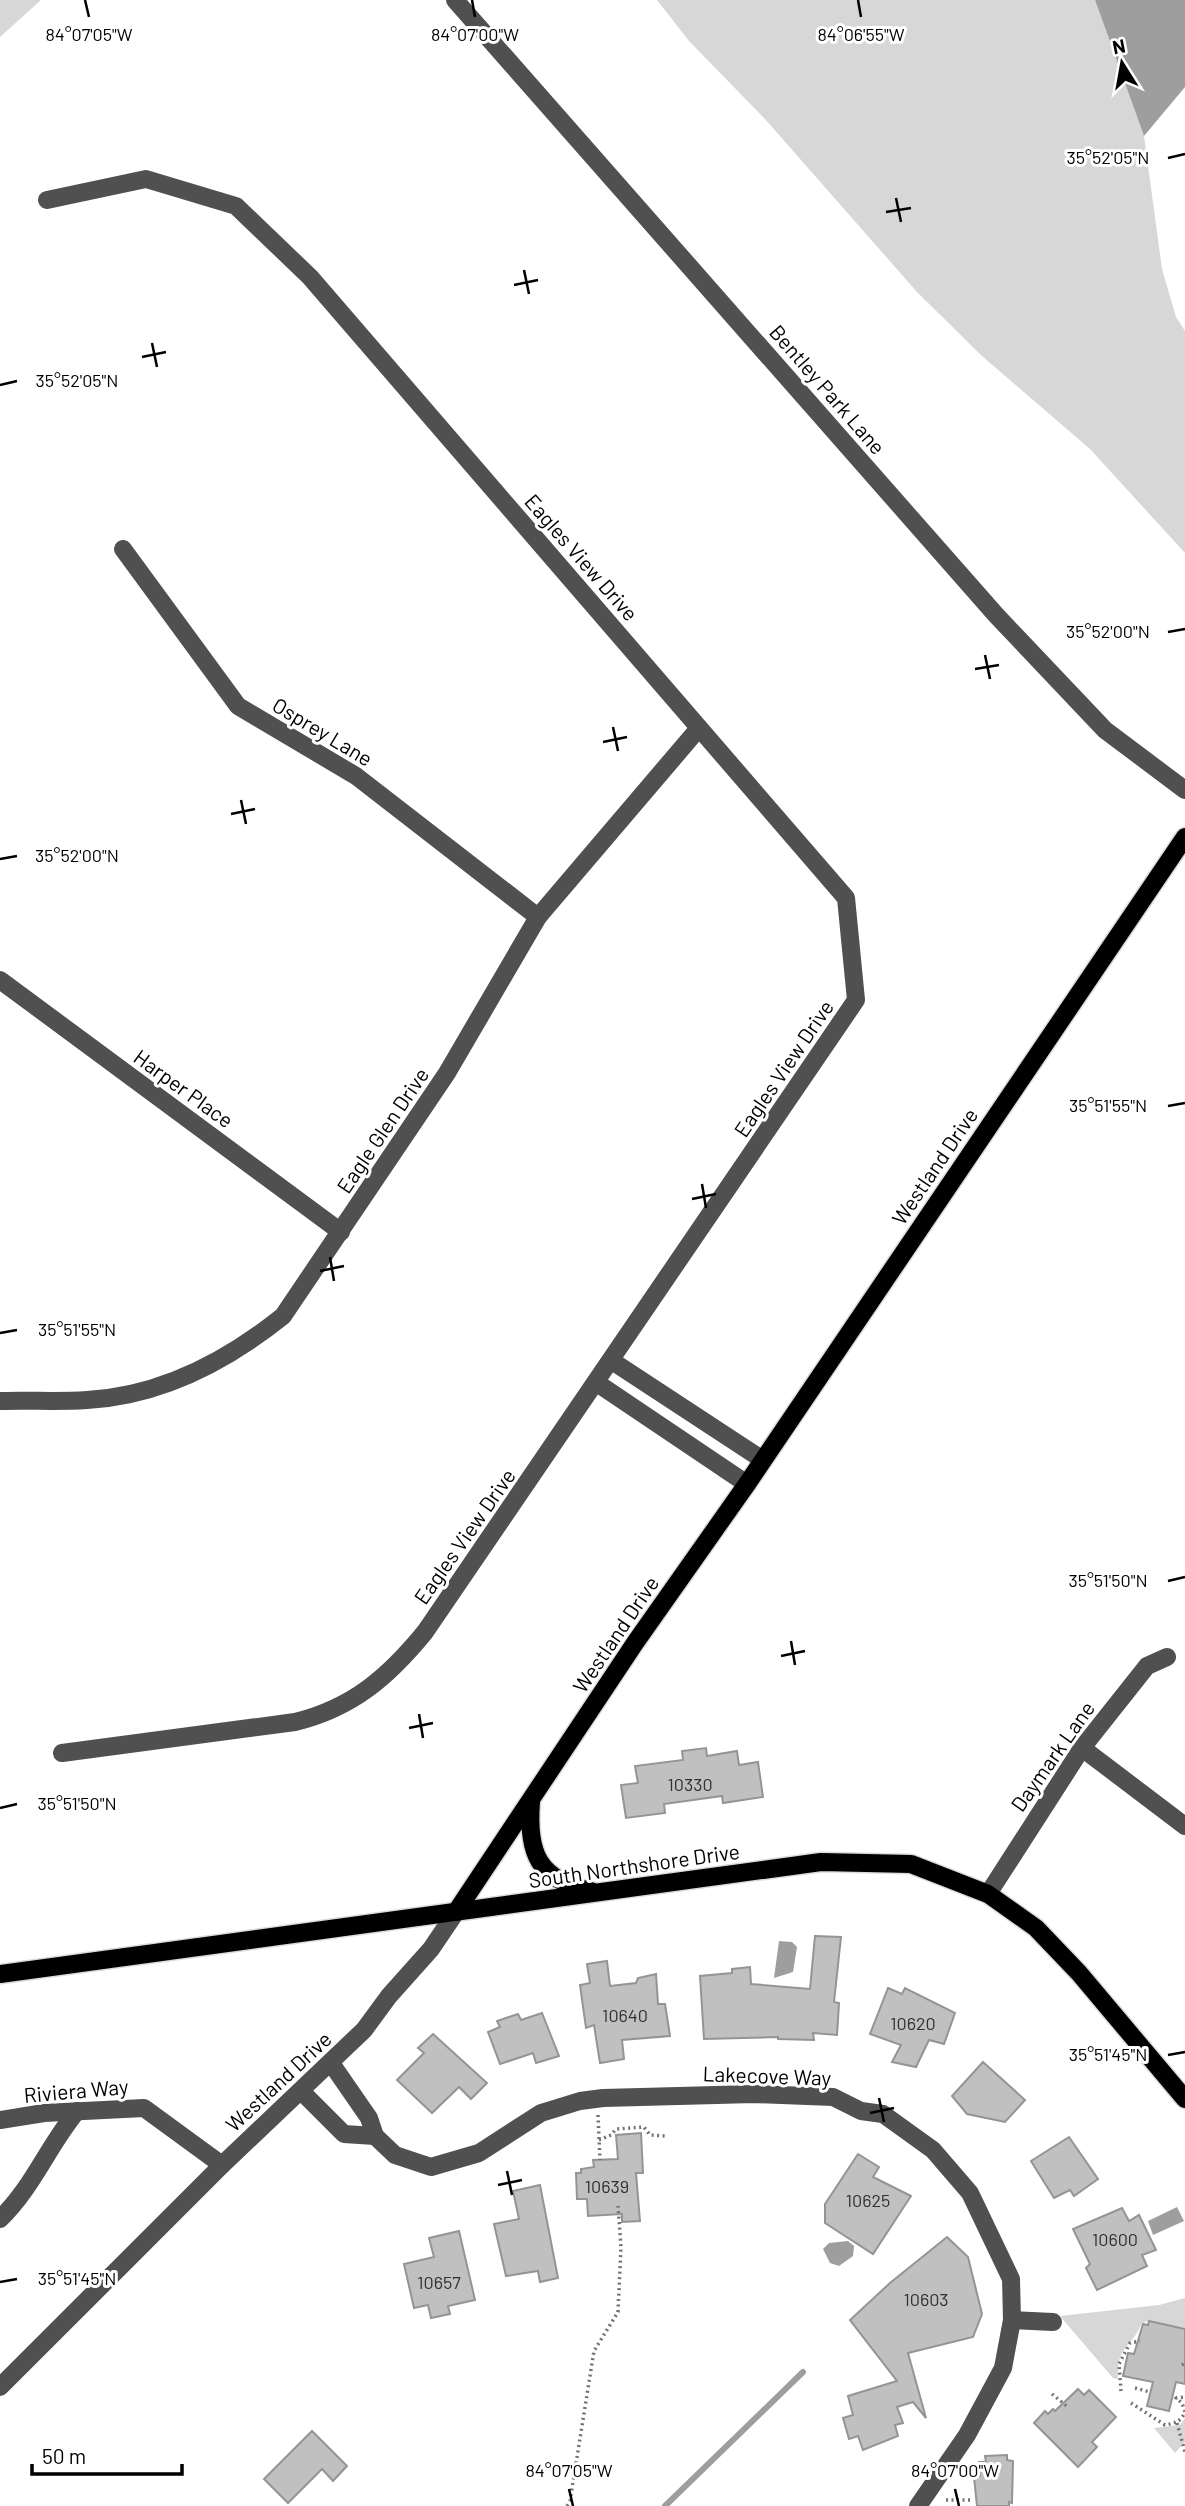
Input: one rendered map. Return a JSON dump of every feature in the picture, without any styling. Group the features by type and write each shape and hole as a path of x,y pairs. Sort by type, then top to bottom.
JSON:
{"main road":[{"name":"Westland Drive","path":"456,1912 635,1643 747,1484 1185,838"},
{"path":"531,1799 530,1836 544,1868 550,1875 570,1885 601,1893"},
{"name":"South Northshore Drive","path":"0,1974 821,1862 911,1864 988,1894 1036,1928 1079,1973 1185,2099"}],"street":[{"name":"Bentley Park Lane","path":"455,0 996,615 1105,730 1185,790"},
{"name":"Eagles View Drive","path":"47,200 146,179 236,206 310,277 846,898 856,1000 425,1632 384,1678 331,1711 295,1722 62,1753"},
{"name":"Osprey Lane","path":"123,549 238,706 356,776 538,916"},
{"name":"Eagle Glen Drive","path":"0,1401 88,1401 165,1386 219,1360 283,1316 447,1073 538,916 699,728"},
{"name":"Harper Place","path":"0,980 341,1232"},
{"path":"612,1361 763,1460"},
{"path":"597,1383 747,1484"},
{"name":"Daymark Lane","path":"988,1894 1082,1748 1147,1666 1167,1657"},
{"path":"1082,1748 1185,1826"},
{"name":"Westland Drive","path":"0,2388 222,2165 364,2030 389,1996 431,1950 456,1912"},
{"name":"Lakecove Way","path":"331,2063 369,2118 375,2136 395,2155 431,2167 479,2153 541,2113 580,2101 597,2099 754,2094 833,2097 861,2111 883,2114 933,2150 970,2193 1011,2279 1012,2320 1003,2368 967,2435 918,2506"},
{"path":"301,2091 344,2134 375,2136"},
{"name":"Riviera Way","path":"0,2120 77,2111 144,2108 222,2165"},
{"path":"0,2219 28,2189 66,2124 77,2111"},
{"path":"1012,2320 1053,2322"}],"path":[{"path":"597,2099 600,2160"},
{"path":"599,2140 611,2135 616,2129 644,2127 650,2135 665,2136"},
{"path":"567,2506 594,2351 618,2312 621,2247 618,2206"},
{"path":"1121,2391 1119,2364 1130,2343 1140,2341"},
{"path":"1135,2388 1150,2392"},
{"path":"1052,2394 1069,2408"},
{"path":"1132,2403 1165,2425 1177,2423 1185,2412 1182,2403 1176,2398 1185,2397"},
{"path":"1177,2423 1185,2452"},
{"path":"960,2500 972,2500"}],"shaded area":[{"path":"0,0 41,0 0,37"},
{"path":"657,0 1095,0 1144,136 1162,269 1176,317 1185,331 1185,553 1090,449 982,356 917,292 765,119 689,41"},
{"path":"1095,0 1185,0 1185,87 1144,136"},
{"path":"779,1941 792,1942 797,1947 793,1972 774,1978"},
{"path":"1177,2207 1184,2221 1153,2235 1148,2221"},
{"path":"848,2241 854,2246 853,2256 839,2266 830,2263 823,2249 829,2243"},
{"path":"1185,2298 1185,2328 1149,2321 1142,2323 1119,2360 1118,2379 1113,2378 1060,2316 1159,2305"},
{"path":"1185,2418 1185,2442 1175,2453 1154,2428 1180,2425"}],"building":[{"path":"706,1748 707,1756 737,1751 739,1765 758,1762 763,1797 723,1803 722,1796 664,1804 665,1813 626,1818 621,1785 638,1783 635,1766 683,1760 682,1751"},
{"path":"815,1936 841,1937 834,2002 839,2003 837,2035 813,2033 814,2040 778,2037 704,2039 700,1976 732,1973 732,1969 750,1967 751,1984 810,1989"},
{"path":"607,1961 610,1986 636,1983 638,1978 656,1974 658,2004 665,2004 670,2036 622,2040 624,2059 600,2063 594,2025 586,2028 580,1985 590,1983 587,1964"},
{"path":"888,1988 902,1994 905,1988 955,2013 944,2044 929,2040 916,2067 892,2062 901,2045 870,2034"},
{"path":"542,2013 559,2056 536,2063 533,2053 500,2064 488,2032 500,2027 497,2021 518,2014 521,2020"},
{"path":"433,2034 487,2083 471,2099 459,2087 432,2113 397,2080 424,2053 418,2048"},
{"path":"983,2062 1025,2100 1005,2122 967,2114 952,2096"},
{"path":"641,2133 643,2173 636,2173 640,2221 622,2222 622,2214 588,2216 587,2199 577,2199 576,2173 581,2173 581,2169 594,2167 593,2160 618,2159 616,2135"},
{"path":"1069,2137 1098,2179 1074,2196 1070,2190 1054,2198 1031,2161"},
{"path":"858,2154 879,2167 873,2177 911,2196 873,2254 825,2223 825,2204"},
{"path":"540,2185 558,2278 540,2282 538,2271 506,2276 494,2224 519,2219 513,2191"},
{"path":"1122,2208 1129,2221 1139,2215 1156,2250 1142,2255 1147,2266 1097,2290 1086,2268 1090,2264 1073,2229"},
{"path":"459,2231 475,2300 448,2306 450,2314 431,2318 428,2305 414,2308 404,2264 434,2257 429,2238"},
{"path":"947,2237 968,2257 982,2314 973,2337 908,2353 926,2418 913,2402 897,2407 903,2423 895,2425 898,2436 863,2450 858,2436 849,2439 843,2418 853,2415 848,2396 897,2381 850,2320 890,2283"},
{"path":"1149,2321 1185,2329 1185,2384 1176,2382 1169,2411 1147,2406 1153,2382 1123,2376 1128,2353 1134,2354 1143,2324 1148,2325"},
{"path":"1078,2389 1084,2395 1089,2390 1116,2417 1092,2442 1097,2447 1078,2467 1034,2423 1045,2411 1048,2414 1053,2409 1055,2411"},
{"path":"312,2431 347,2466 333,2481 322,2469 288,2503 264,2479"},
{"path":"1007,2455 1007,2460 1013,2461 1012,2503 1009,2502 1009,2506 977,2506 974,2477 980,2476 979,2462 986,2462 985,2456"}],"waterway":[{"path":"665,2506 803,2372"}]}
